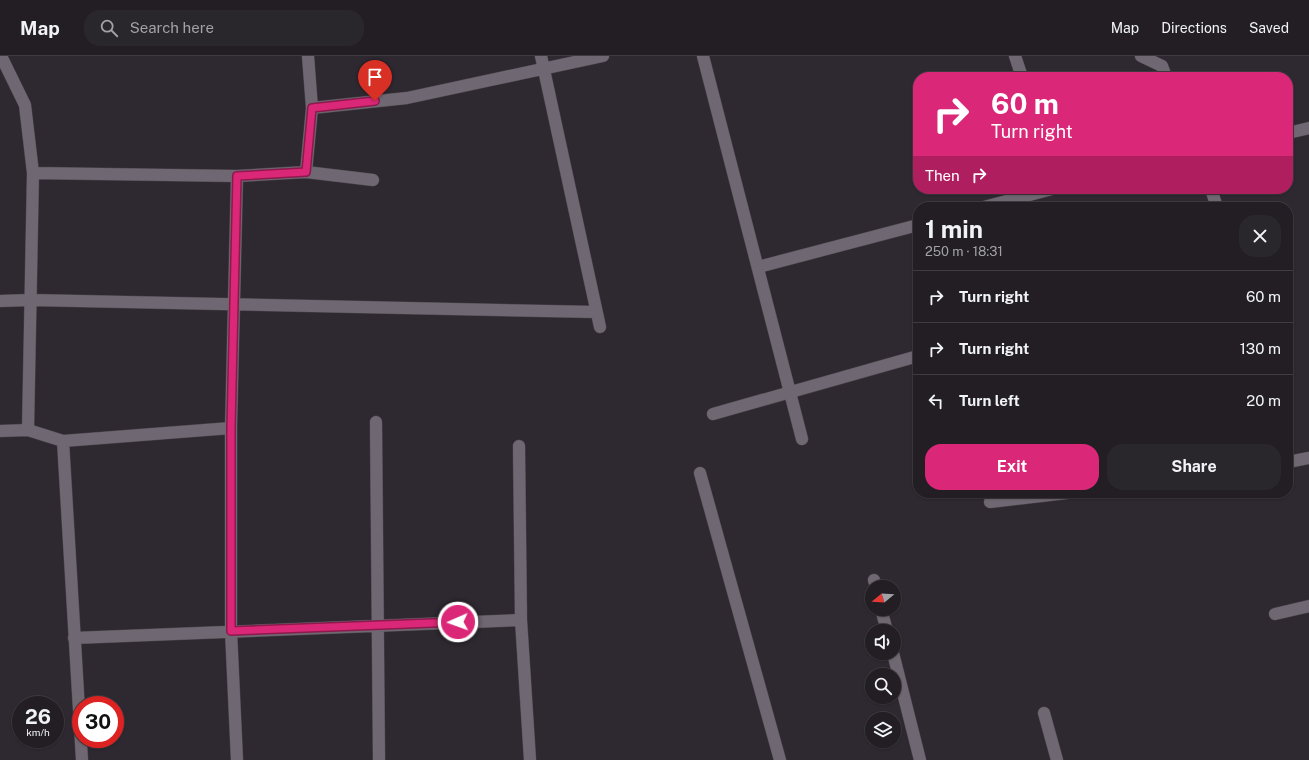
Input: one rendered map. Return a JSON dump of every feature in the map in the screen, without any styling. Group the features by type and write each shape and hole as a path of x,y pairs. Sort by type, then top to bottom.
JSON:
{"street":[{"path":"1,56 25,105 33,173 28,430"},
{"path":"306,172 312,108 308,56"},
{"path":"542,56 600,327"},
{"path":"312,108 407,98 603,56"},
{"path":"703,56 802,439"},
{"path":"1015,56 1020,72"},
{"path":"1141,56 1162,66 1164,72"},
{"path":"1293,132 1309,128"},
{"path":"33,173 237,176 306,172 373,180"},
{"path":"237,176 231,428 231,631 237,760"},
{"path":"1003,202 1033,194"},
{"path":"758,267 913,225"},
{"path":"0,301 31,300 596,312"},
{"path":"712,414 913,357"},
{"path":"376,422 379,760"},
{"path":"0,431 28,430 63,440 231,428"},
{"path":"63,440 82,760"},
{"path":"519,446 521,620 530,760"},
{"path":"1293,461 1309,458"},
{"path":"700,473 780,760"},
{"path":"990,502 1024,498"},
{"path":"1275,614 1309,606"},
{"path":"74,638 521,620"},
{"path":"895,660 920,760"},
{"path":"1044,713 1058,760"}],"route":[{"path":"375,101 312,108 306,172 237,176 231,428 231,631 458,622"}]}
